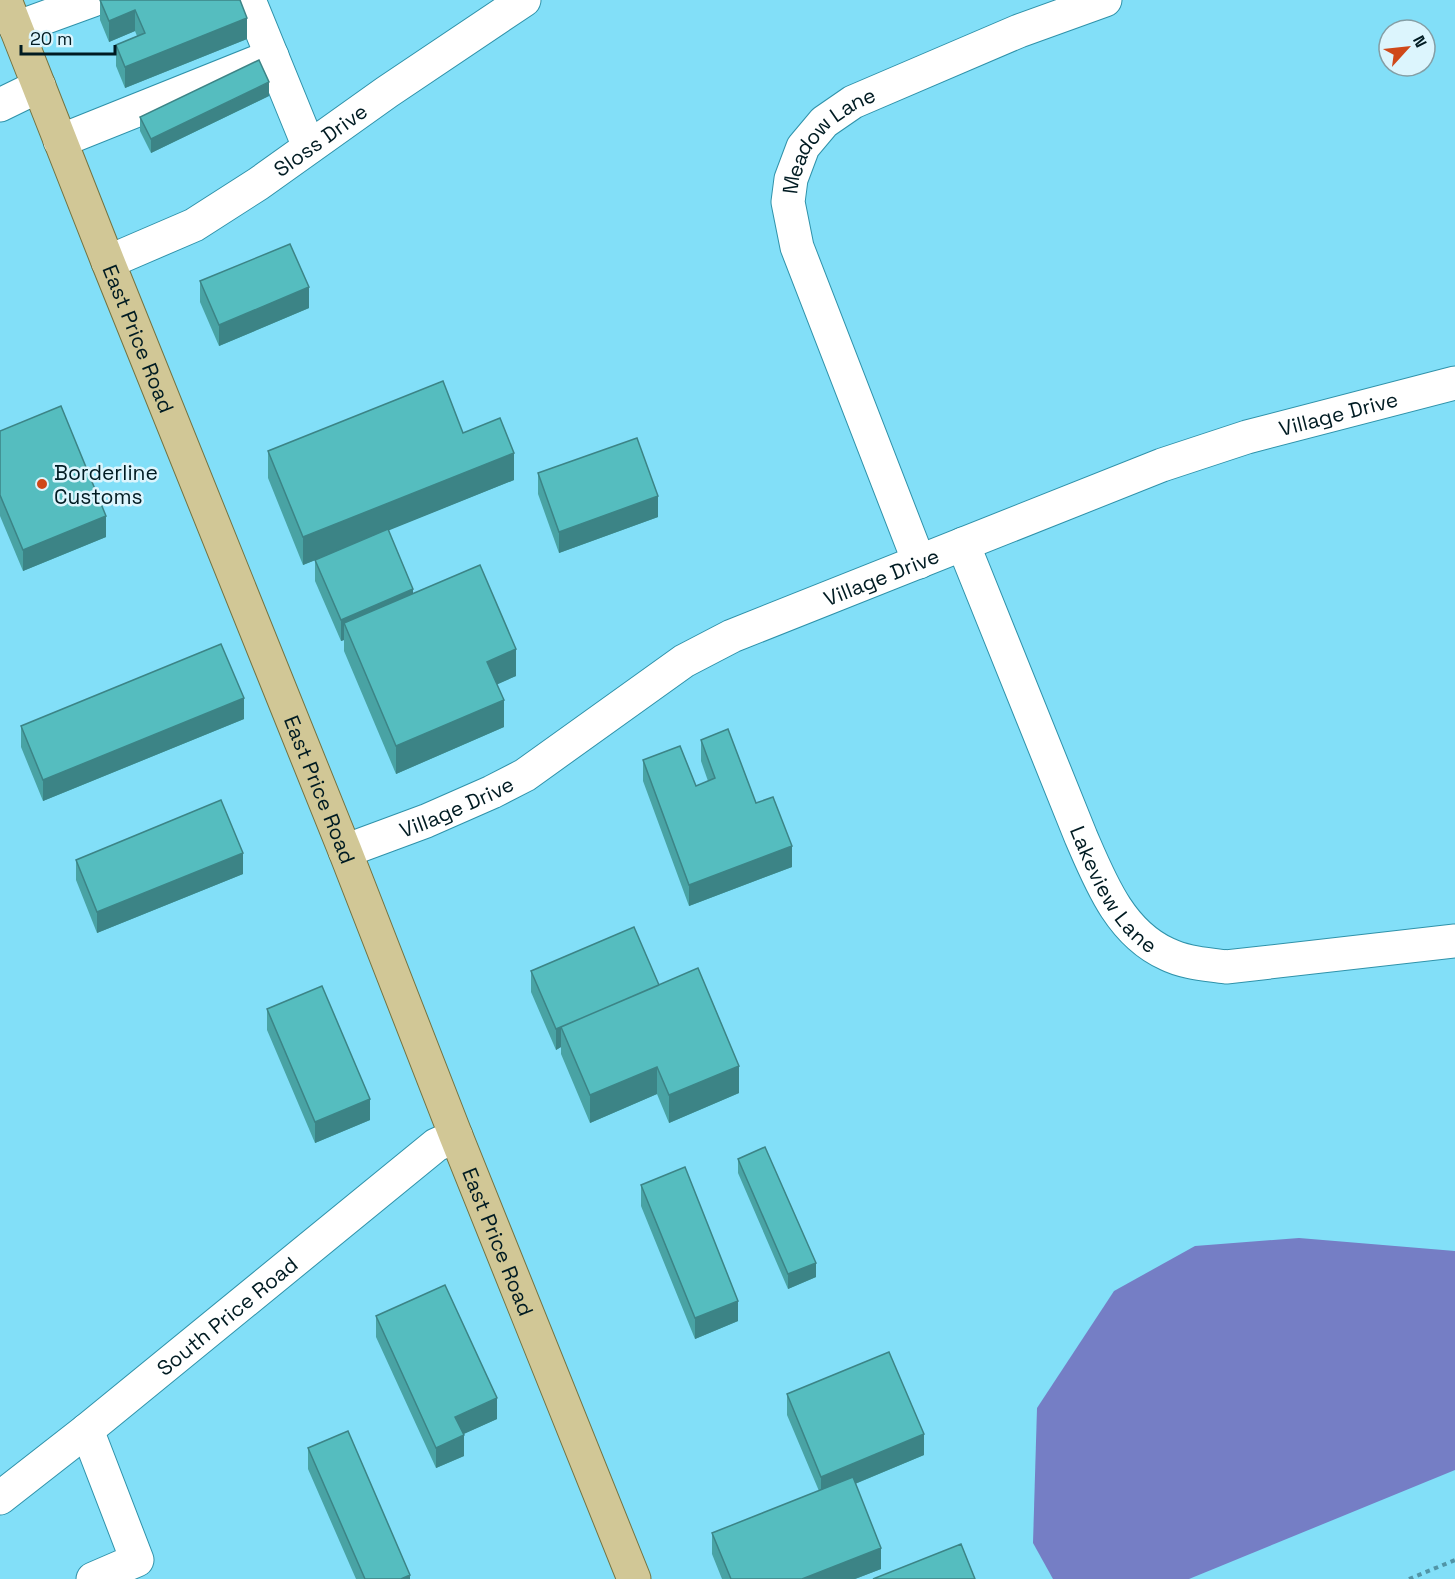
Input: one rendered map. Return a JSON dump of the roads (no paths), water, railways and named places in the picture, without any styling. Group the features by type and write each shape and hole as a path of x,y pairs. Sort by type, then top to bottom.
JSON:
{"main road":[{"name":"East Price Road","path":"10,14 634,1579"}],"street":[{"path":"10,14 93,0"},
{"path":"249,0 309,147"},
{"name":"Sloss Drive","path":"108,262 194,225 524,0"},
{"name":"Meadow Lane","path":"919,562 797,247 788,202 790,179 803,147 824,122 853,102 1019,31 1105,0"},
{"path":"60,141 272,56"},
{"path":"0,105 39,86"},
{"name":"Village Drive","path":"345,851 426,821 525,775 684,661 723,641 1162,465 1236,440 1455,383"},
{"name":"Lakeview Lane","path":"963,544 1099,878 1118,912 1141,938 1167,954 1194,963 1226,967 1455,941"},
{"name":"South Price Road","path":"0,1498 87,1430 436,1145 456,1136"},
{"path":"87,1430 137,1560 93,1579"}],"water":[{"path":"1299,1238 1455,1251 1455,1470 1189,1579 1053,1579 1033,1543 1037,1408 1114,1291 1195,1246"}],"place":[{"name":"Borderline Customs","path":"42,484"}]}
